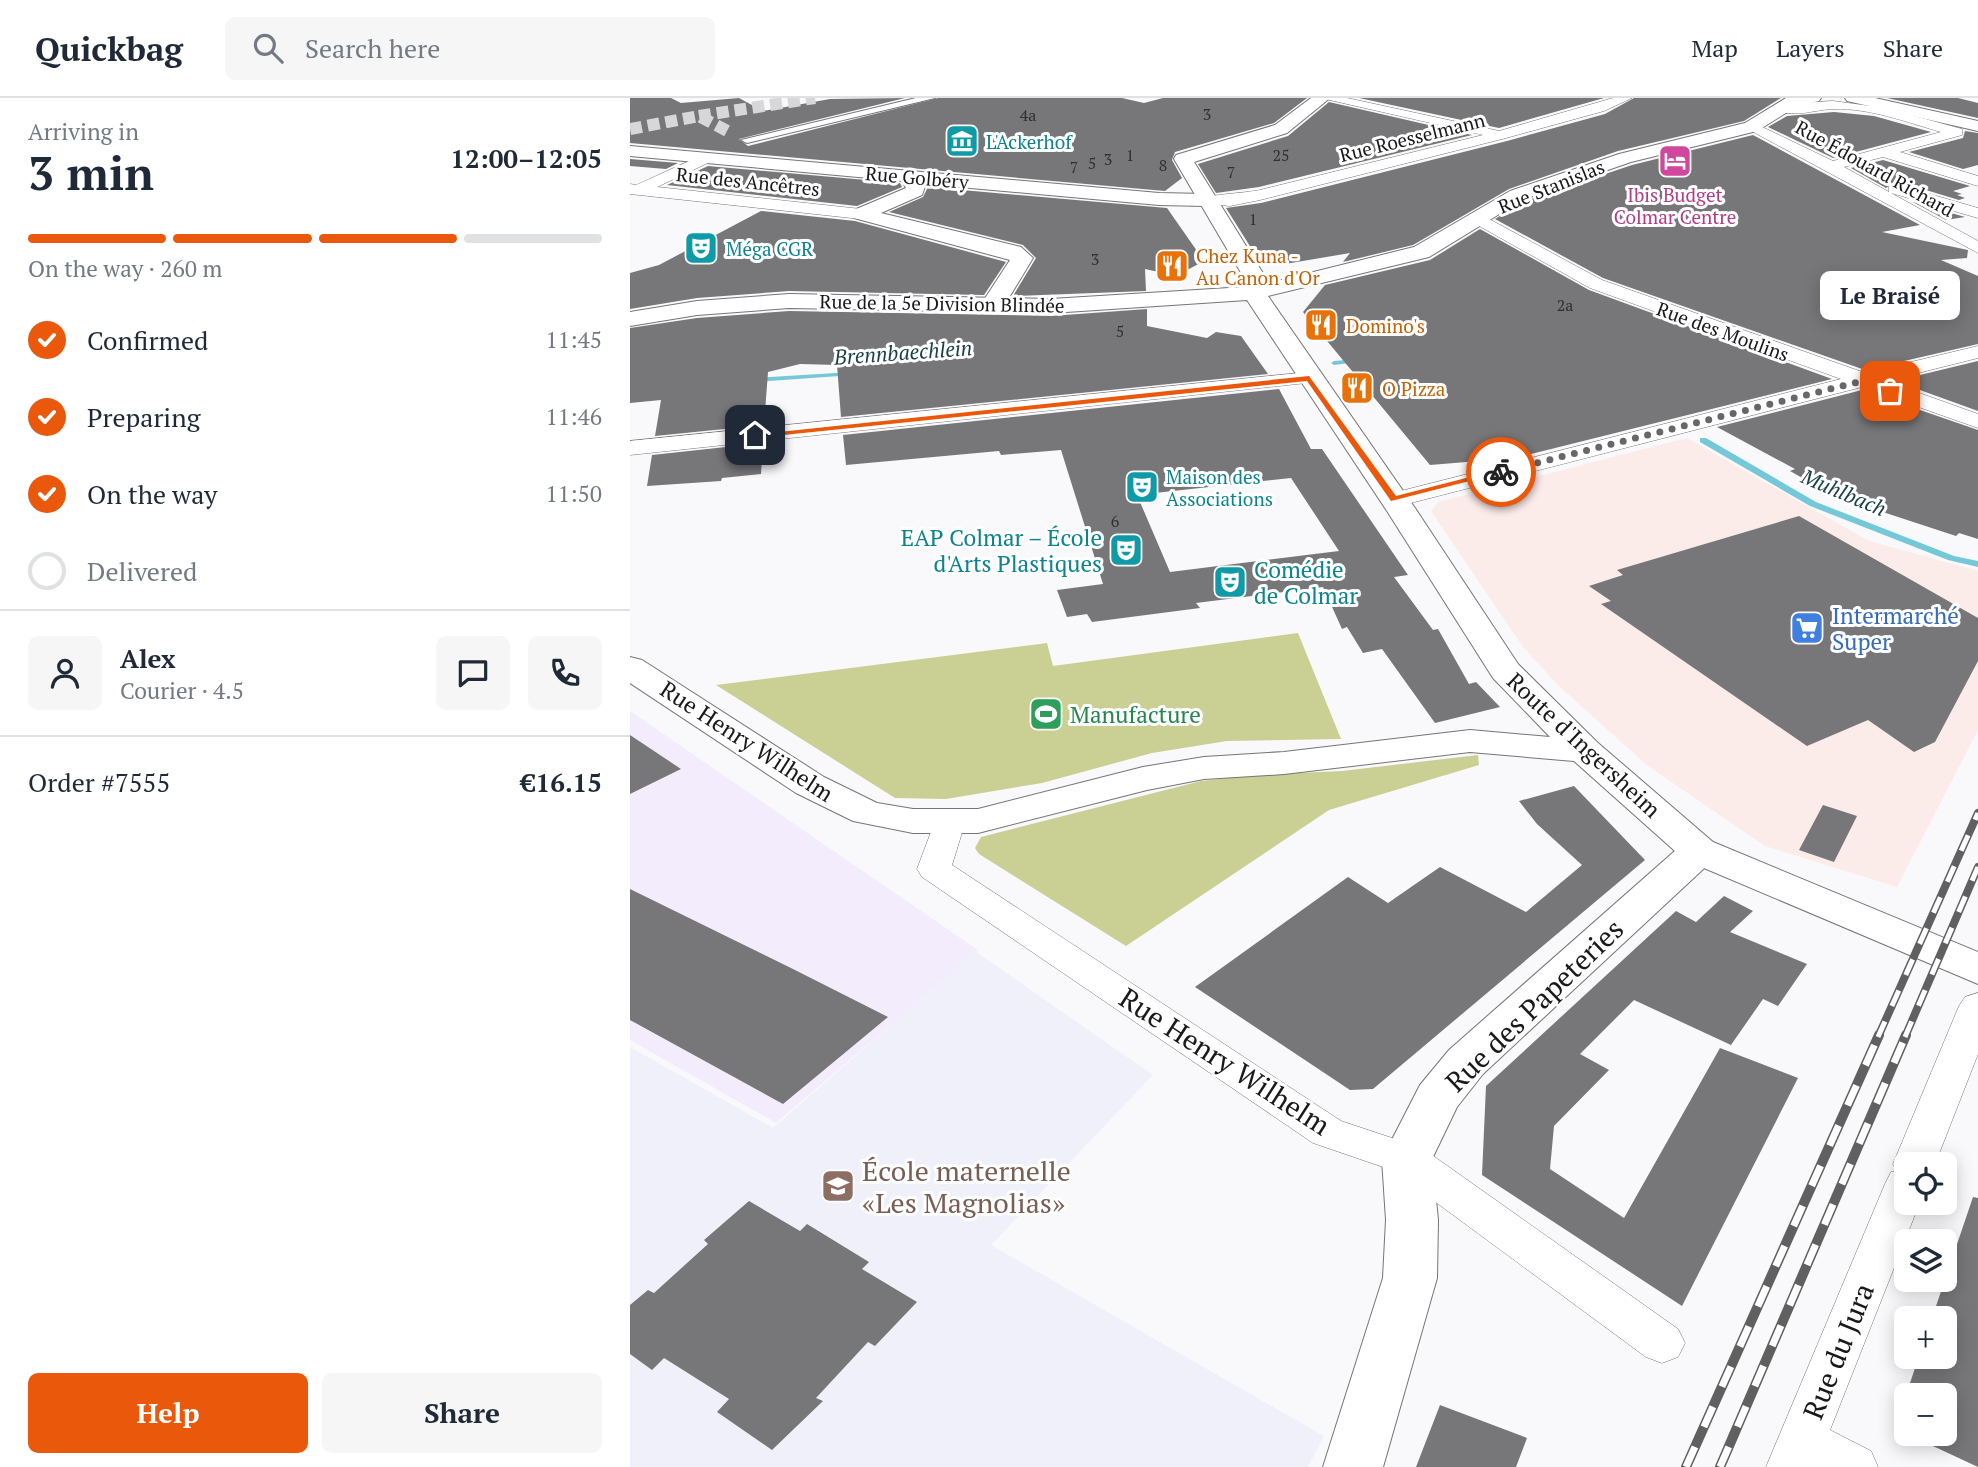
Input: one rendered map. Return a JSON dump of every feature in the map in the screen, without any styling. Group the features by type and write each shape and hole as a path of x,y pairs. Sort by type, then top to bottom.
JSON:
{"main road":[{"name":"Route d'Ingersheim","path":"1322,98 1281,129 1183,159 1205,191 1205,200 1213,207 1252,283 1309,378 1394,500 1505,671 1585,751 1699,851 1978,995"},
{"name":"Rue Stanislas","path":"1252,283 1322,278 1421,252 1517,195 1625,158 1751,127 1786,105 1813,98"},
{"path":"1879,98 1895,99 1978,124"},
{"path":"1855,101 1978,124"},
{"path":"1755,103 1786,105"},
{"name":"Rue Golbéry","path":"630,151 1159,200 1205,200"},
{"path":"861,214 915,191 917,184 908,177"},
{"path":"861,214 1013,252 1022,258 992,306"},
{"name":"Rue de la 5e Division Blindée","path":"630,320 697,308 789,301 992,306 1097,304 1252,283"},
{"name":"Rue Henry Wilhelm","path":"630,667 810,785 844,803 887,818 949,822 1015,814 1143,779 1204,768 1284,763 1470,741 1585,751"},
{"name":"Rue Henry Wilhelm","path":"1470,741 1514,720 1533,700"},
{"name":"Rue des Papeteries","path":"1407,1158 1437,1098 1466,1062 1699,851"},
{"path":"1353,1467 1410,1278 1412,1220 1407,1158"}],"street":[{"path":"747,140 930,98"},
{"path":"1328,98 1501,135"},
{"name":"Rue Roesselmann","path":"1205,200 1246,198 1501,135 1599,108 1625,98"},
{"path":"1786,105 1807,111 1829,104 1855,101 1956,132 1831,166"},
{"name":"Rue Édouard Richard","path":"1751,127 1831,166 1978,248"},
{"path":"1884,152 1978,181"},
{"path":"633,190 708,158"},
{"name":"Rue des Ancêtres","path":"633,190 861,214"},
{"path":"1874,190 1910,191 1978,213"},
{"name":"Rue des Moulins","path":"1478,218 1596,284 1978,421"},
{"path":"1394,500 1978,352"},
{"path":"630,448 1309,378"},
{"name":"Rue Henry Wilhelm","path":"949,822 934,869 1327,1132 1407,1158 1661,1343"},
{"path":"1919,1152 1978,995"},
{"name":"Rue du Jura","path":"1796,1453 1894,1213"},
{"path":"1796,1453 1853,1467"}],"shaded area":[{"path":"1687,438 1869,541 1978,571 1978,730 1897,887 1765,846 1648,766 1559,686 1523,647 1431,511 1438,502"},
{"path":"630,711 978,950 776,1123 630,1040"},
{"name":"École maternelle «Les Magnolias»","path":"975,951 1153,1075 991,1245 1324,1436 1308,1467 630,1467 630,1047 773,1128"}],"green space":[{"name":"Manufacture","path":"1298,633 1341,739 1227,741 1152,753 1042,783 946,799 895,798 716,685 1047,643 1053,666"},
{"name":"Manufacture","path":"1478,755 1479,765 1329,810 1126,946 979,854 975,848 981,837 1201,781 1255,775 1342,771"}],"building":[{"path":"630,98 671,98 681,103 739,98 763,111 830,99 905,98 739,139 748,146 938,98 1122,98 1144,103 1163,98 1307,98 1274,123 1175,152 1172,160 1182,178 1165,191 630,143"},
{"path":"1359,98 1604,98 1499,128"},
{"path":"1634,98 1781,98 1744,121 1618,151 1509,189 1413,245 1343,262 1350,253 1285,264 1264,251 1253,251 1226,208 1261,203 1507,141 1605,114"},
{"path":"1887,98 1958,98 1978,103 1978,118"},
{"path":"1329,102 1472,135 1259,187 1216,193 1198,164 1288,136"},
{"path":"1834,112 1874,116 1931,132 1833,158 1768,127 1787,116"},
{"path":"1965,131 1978,133 1978,165 1963,169 1909,152 1963,138"},
{"path":"1753,135 1920,225 1882,232 1968,250 1967,258 1941,260 1978,276 1978,344 1865,370 1603,278 1495,219 1525,201 1632,165"},
{"path":"630,159 678,163 666,169 630,166"},
{"path":"1883,160 1970,186 1953,191 1965,198 1959,200 1896,181 1886,188 1851,168"},
{"path":"708,166 900,183 902,187 857,206 667,185"},
{"path":"928,187 1167,208 1204,261 1176,276 1145,269 1146,291 1013,296 1036,258 1023,245 889,212 923,197"},
{"path":"1913,202 1965,217 1946,220"},
{"path":"761,211 855,221 1006,262 984,295 789,291 697,298 630,309 630,273 659,265"},
{"path":"1480,229 1589,290 1832,379 1515,458 1430,465 1303,312 1325,285 1430,260"},
{"path":"1147,309 1147,326 1207,338 1216,332 1241,336 1268,374 841,417 837,365 800,364 768,372 764,425 655,436 661,400 630,403 630,328 697,318 789,311 1051,316"},
{"path":"1978,361 1978,411 1895,381"},
{"path":"1279,389 1311,449 1322,449 1408,575 1394,577 1433,630 1438,629 1469,684 1476,682 1500,707 1435,723 1382,649 1363,653 1347,627 1342,629 1323,587 1196,603 1200,608 1092,622 1087,614 1067,617 1057,590 1103,584 1061,450 1001,455 999,451 846,465 843,435","holes":["1291,478 1339,551 1170,572 1137,495"]},
{"path":"1862,390 1978,430 1978,539 1959,533 1956,536 1834,496 1790,471 1795,469 1717,427"},
{"path":"763,443 761,474 722,478 721,481 647,486 652,455"},
{"name":"Intermarché Super","path":"1799,516 1978,618 1978,661 1935,742 1914,752 1868,720 1807,746 1601,604 1611,601 1589,586 1623,575 1617,570"},
{"path":"630,735 681,769 630,794"},
{"path":"1574,786 1645,860 1373,1089 1350,1090 1195,987 1348,877 1388,903 1440,867 1526,912 1582,865 1537,824 1519,801"},
{"path":"1823,805 1857,816 1834,862 1799,850"},
{"path":"630,889 888,1017 783,1104 630,1020"},
{"path":"1724,896 1753,911 1730,932 1807,964 1778,1006 1763,999 1731,1045 1634,1000 1580,1054 1609,1070 1554,1126 1550,1169 1624,1218 1720,1048 1798,1078 1682,1306 1482,1175 1486,1086 1676,911 1696,922"},
{"path":"1973,1197 1978,1198 1978,1467 1933,1446 1957,1446 1957,1383 1910,1383 1915,1369 1957,1369 1957,1306 1936,1306 1941,1292 1957,1292 1957,1244"},
{"path":"749,1201 800,1231 807,1224 869,1262 862,1269 917,1302 875,1346 868,1342 816,1398 823,1401 772,1450 717,1412 729,1399 664,1358 652,1370 630,1354 630,1305 648,1290 654,1293 708,1244 704,1240"},
{"path":"1440,1405 1527,1438 1516,1467 1416,1467"}],"waterway":[{"name":"Brennbaechlein","path":"1334,363 1357,361"},
{"name":"Brennbaechlein","path":"753,380 852,374"},
{"name":"Muhlbach","path":"1703,440 1813,504 1951,558 1978,564"}],"tunnel":[{"path":"699,116 815,98"},
{"path":"630,129 699,116"},
{"path":"699,116 731,133"}],"railway":[{"path":"1878,1037 1978,813"},
{"path":"1905,1037 1978,867"},
{"path":"1686,1467 1879,1035"},
{"path":"1720,1467 1906,1035"}],"way so far":[{"path":"1501,472 1862,381 1890,391"}],"place":[{"name":"L'Ackerhof","path":"962,141"},
{"name":"Ibis Budget Colmar Centre","path":"1675,161"},
{"name":"Méga CGR","path":"701,248"},
{"name":"Chez Kuna - Au Canon d'Or","path":"1172,266"},
{"name":"Domino's","path":"1321,325"},
{"name":"O Pizza","path":"1357,388"},
{"name":"Le Braisé","path":"1890,391"},
{"name":"Maison des Associations","path":"1142,487"},
{"name":"EAP Colmar – École d'Arts Plastiques","path":"1126,550"},
{"name":"Comédie de Colmar","path":"1230,582"},
{"name":"Intermarché Super","path":"1807,628"},
{"name":"Manufacture","path":"1046,714"},
{"name":"École maternelle «Les Magnolias»","path":"838,1186"}],"route":[{"path":"755,435 1309,378 1394,500 1501,472"}]}
